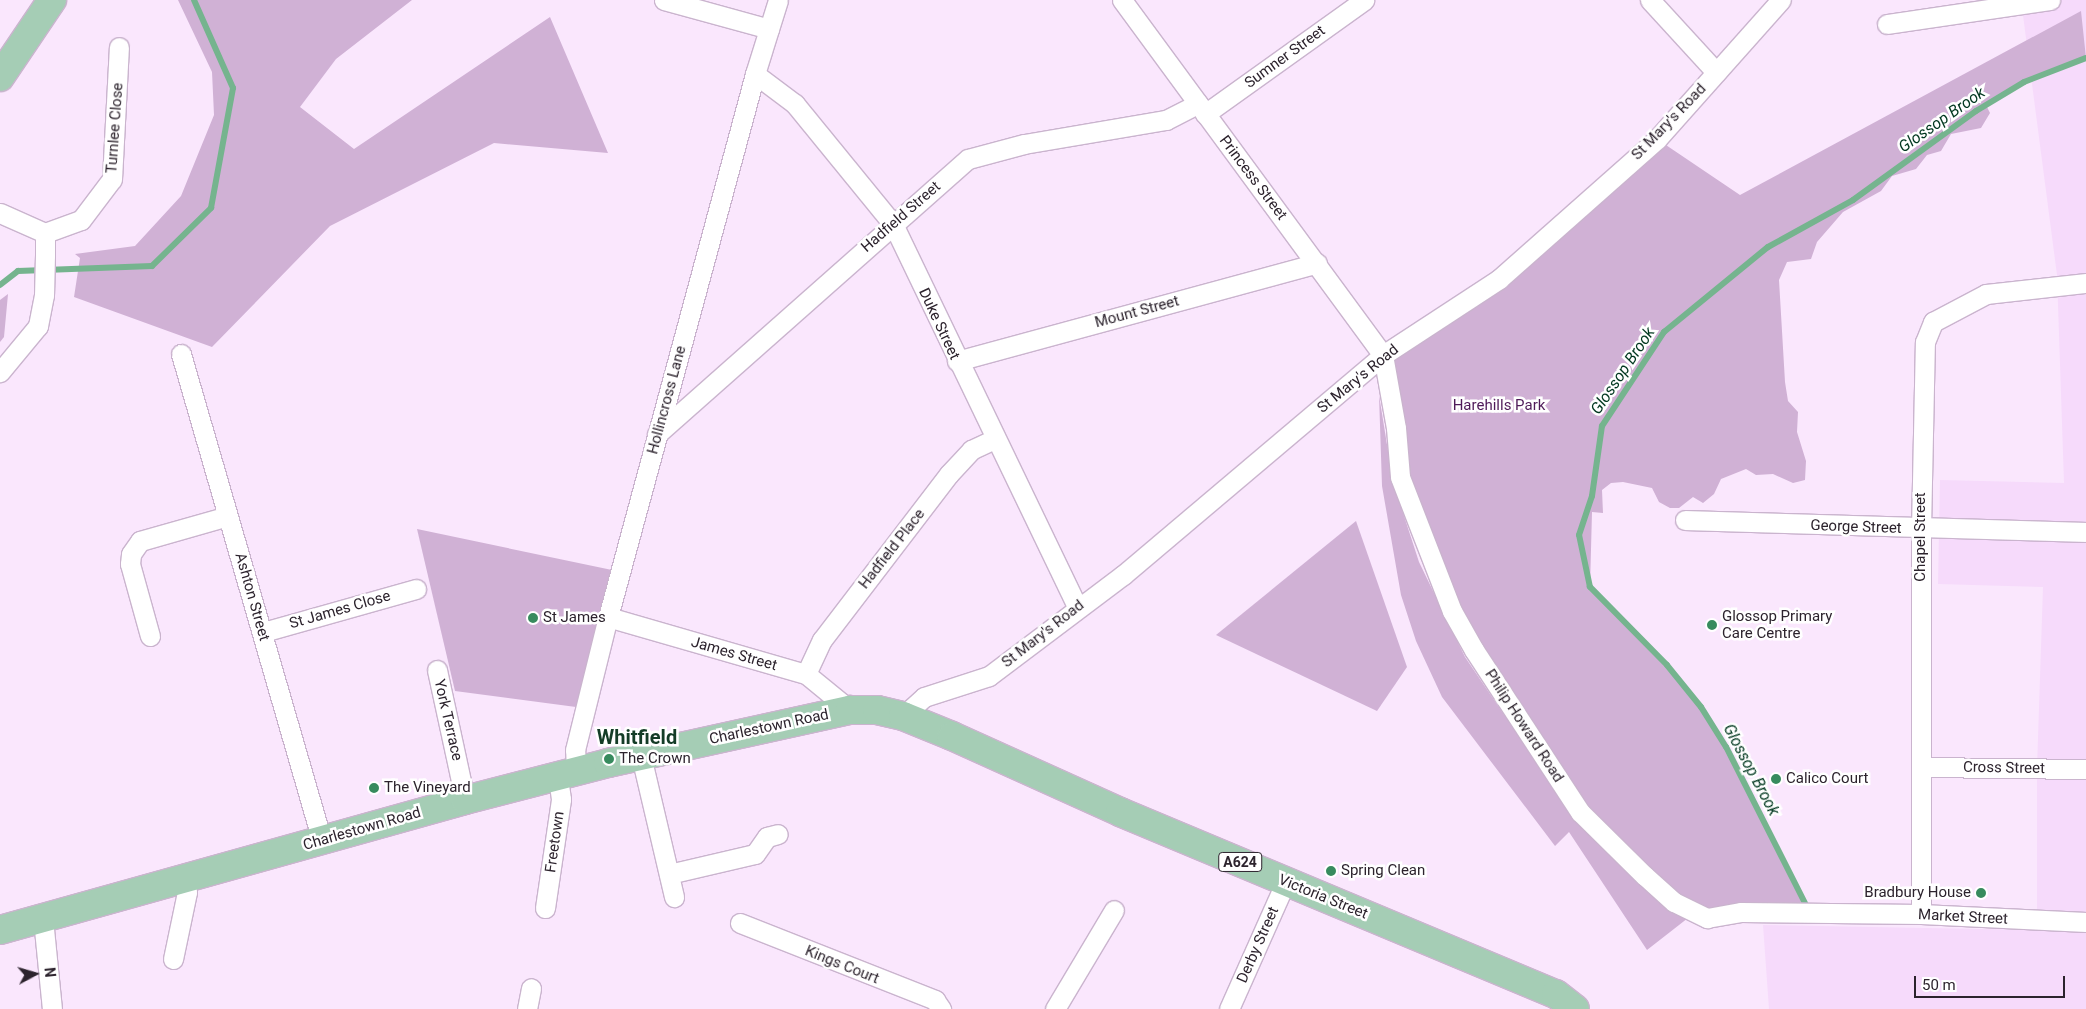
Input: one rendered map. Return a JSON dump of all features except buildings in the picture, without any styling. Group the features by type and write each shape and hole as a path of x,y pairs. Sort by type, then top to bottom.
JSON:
{"main road":[{"path":"0,77 52,0"},
{"name":"Charlestown Road","path":"0,930 466,800 641,756 850,710 877,710 903,716"},
{"name":"Victoria Street","path":"903,716 1286,882 1556,994 1575,1009"}],"street":[{"path":"664,0 768,29"},
{"name":"Hollincross Lane","path":"567,775 755,74 778,0"},
{"name":"Princess Street","path":"1122,0 1383,355"},
{"path":"1650,0 1716,72"},
{"name":"St Mary's Road","path":"903,716 924,697 988,676 1077,607 1123,575 1383,355 1498,279 1657,139 1781,0"},
{"path":"1887,24 2050,0"},
{"name":"Sumner Street","path":"1202,109 1357,2"},
{"name":"Turnlee Close","path":"44,233 81,220 112,179 119,46"},
{"name":"Duke Street","path":"755,74 796,104 893,224 956,361 1077,607"},
{"name":"Hadfield Street","path":"657,434 893,224 968,160 1024,144 1166,120 1202,109"},
{"path":"0,213 44,233 45,255 44,295 38,326 0,372"},
{"name":"Mount Street","path":"956,361 1317,263"},
{"name":"Chapel Street","path":"1921,914 1921,529 1925,342 1933,322 1986,294 2086,283"},
{"name":"Ashton Street","path":"181,354 263,632 293,750 322,841"},
{"name":"Philip Howard Road","path":"1383,355 1396,428 1400,477 1430,561 1474,650 1580,812 1674,902 1707,918 1741,912 1840,914"},
{"name":"Hadfield Place","path":"806,674 822,640 949,474 971,450 995,439"},
{"path":"150,636 130,564 131,554 140,542 228,516"},
{"name":"George Street","path":"1685,520 1921,529 2086,532"},
{"name":"St James Close","path":"263,632 416,589"},
{"name":"James Street","path":"608,617 806,674 850,710"},
{"name":"York Terrace","path":"436,670 466,800"},
{"path":"641,756 674,897"},
{"name":"Cross Street","path":"1922,767 2086,769"},
{"name":"Freetown","path":"545,908 561,799 567,775"},
{"path":"669,874 755,854 767,837 778,834"},
{"path":"174,959 187,892 184,879"},
{"name":"Derby Street","path":"1230,1009 1286,882"},
{"path":"1055,1009 1114,910"},
{"name":"Market Street","path":"1840,914 1921,914 2086,922"},
{"path":"43,919 52,1009"},
{"name":"Kings Court","path":"740,923 936,1000 941,1009"},
{"path":"527,1009 531,988"}],"shaded area":[{"path":"2021,0 2086,0 2086,1009 1769,1009 1763,925 2037,930 2037,768 2043,587 1938,584 1940,480 2064,483 2057,275"}],"green space":[{"path":"178,0 412,0 336,59 300,107 354,149 550,17 608,153 494,143 330,226 212,347 74,297 80,258 75,254 135,246 181,196 214,115 212,72"},
{"name":"Harehills Park","path":"2081,11 2086,58 2024,82 1986,105 1990,113 1981,128 1951,134 1941,151 1927,155 1916,169 1892,176 1881,191 1843,212 1817,242 1811,259 1787,262 1779,280 1785,382 1788,401 1798,412 1797,432 1806,461 1805,480 1793,483 1773,474 1756,475 1746,469 1721,479 1714,494 1703,503 1693,497 1679,508 1670,508 1659,502 1652,488 1623,482 1611,483 1602,490 1603,513 1592,512 1590,587 1667,665 1701,707 1726,747 1810,914 1707,918 1580,812 1474,650 1417,522 1383,355 1499,279 1657,139 1740,195"},
{"path":"8,294 4,337 0,342 0,300"},
{"path":"1379,395 1393,482 1419,562 1465,657 1576,821 1664,907 1688,918 1647,950 1569,832 1555,846 1442,697 1416,641 1401,595 1382,486"},
{"path":"1356,521 1407,667 1377,711 1216,635"},
{"path":"417,529 612,570 576,707 455,691"}],"waterway":[{"path":"0,285 18,271 152,266 211,208 233,88 194,0"},
{"name":"Glossop Brook","path":"1809,911 1726,747 1701,707 1667,665 1590,587 1579,535 1592,496 1602,426 1664,332 1768,247 1853,200 1976,111 2024,82 2086,58"}],"place":[{"name":"St James","path":"533,618"},
{"name":"Glossop Primary Care Centre","path":"1712,625"},
{"name":"The Crown","path":"609,759"},
{"name":"Calico Court","path":"1776,779"},
{"name":"The Vineyard","path":"374,788"},
{"name":"Spring Clean","path":"1331,871"},
{"name":"Bradbury House","path":"1981,893"}],"district":[{"name":"Whitfield","path":"637,737"}]}
